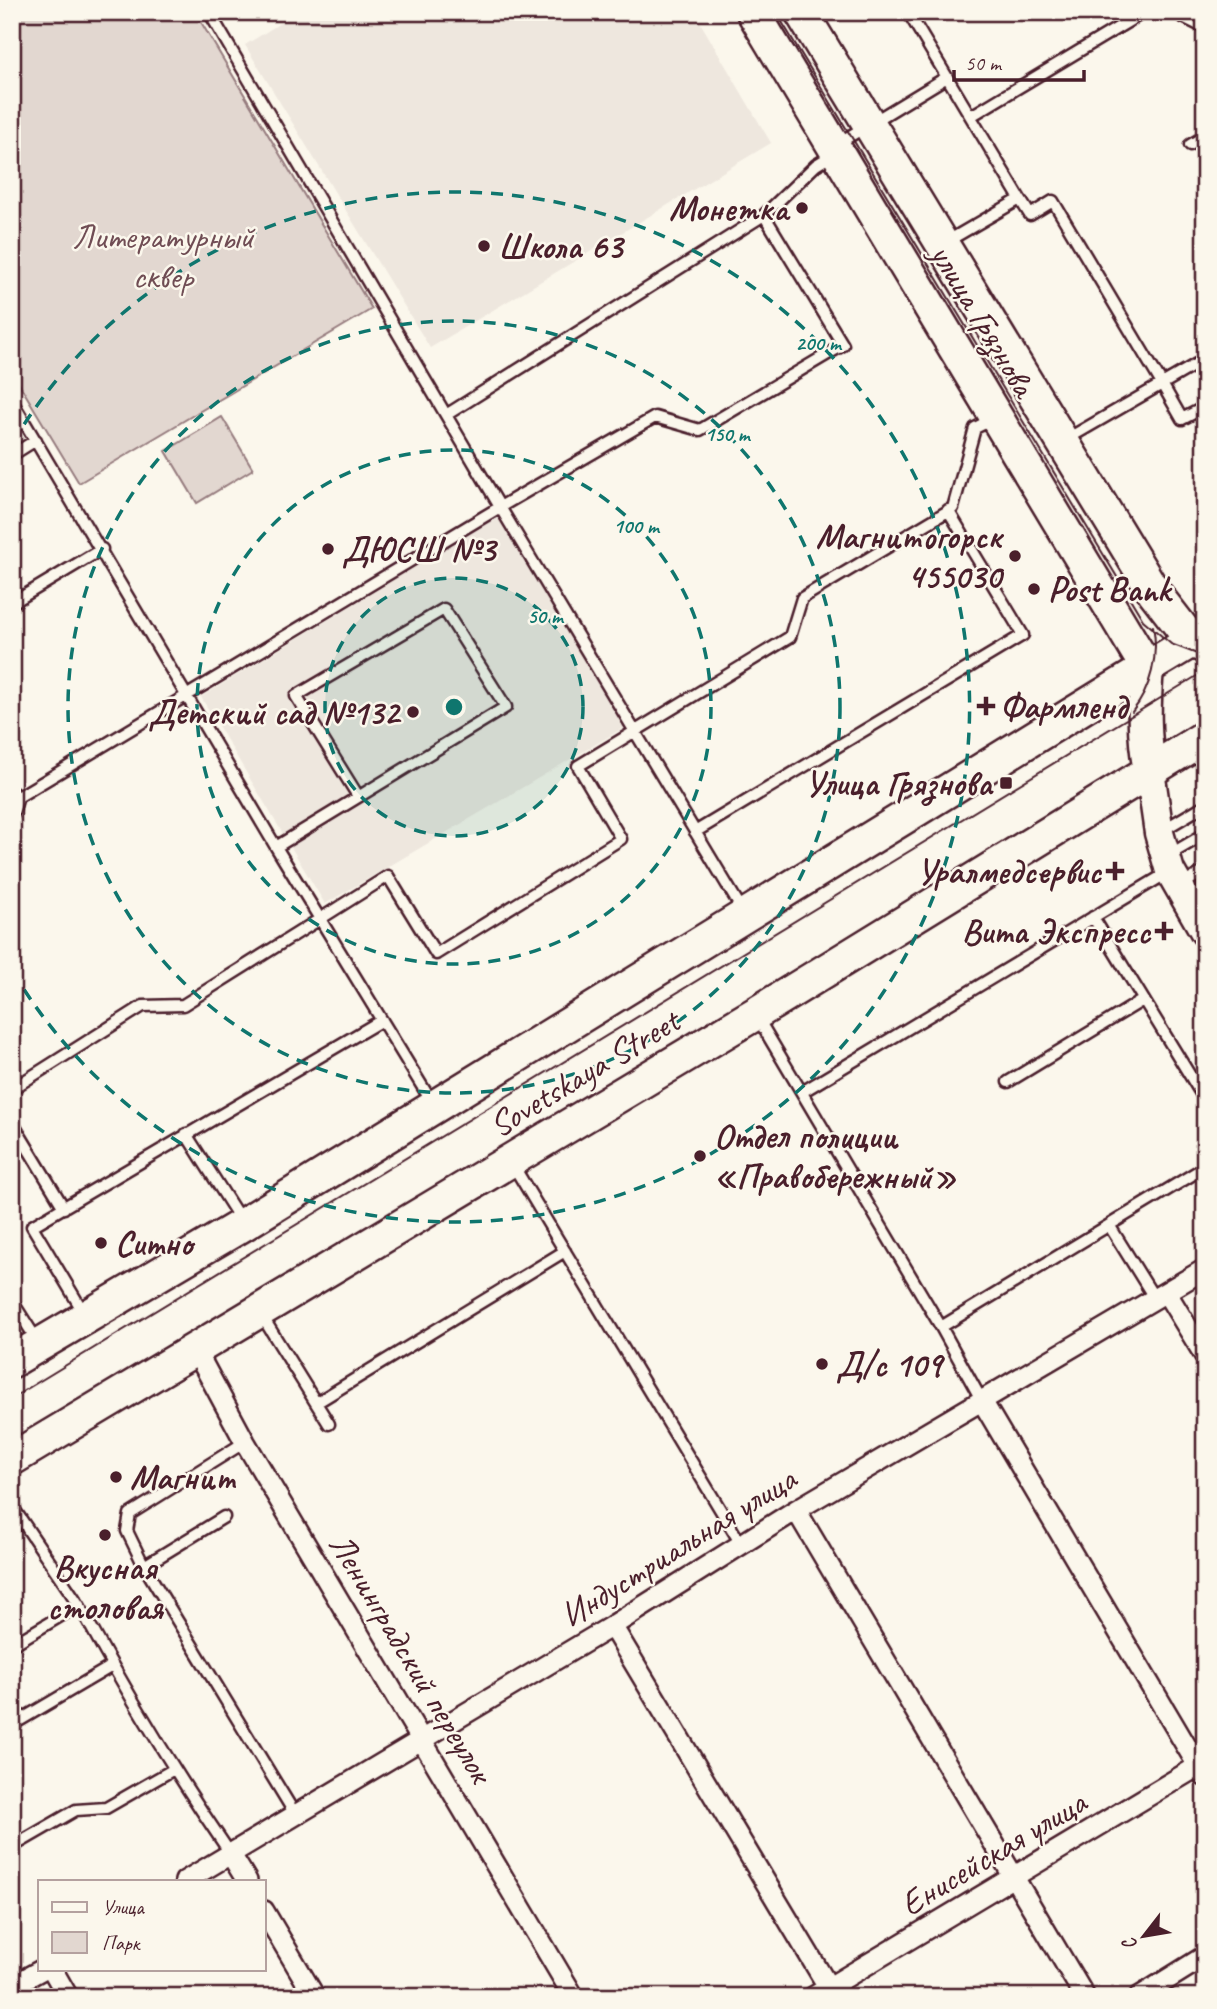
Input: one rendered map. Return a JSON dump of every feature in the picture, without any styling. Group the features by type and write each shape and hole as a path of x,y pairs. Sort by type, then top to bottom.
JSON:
{"main road":[{"name":"улица Грязнова","path":"753,12 1147,668"},
{"name":"улица Грязнова","path":"801,12 1154,592 1200,640"},
{"name":"Sovetskaya Street","path":"12,1362 244,1224 1147,668 1200,640"},
{"path":"1147,668 1143,711 1144,741 1168,862 1201,919"},
{"name":"Sovetskaya Street","path":"12,1460 755,1014 1198,741"}],"street":[{"name":"Индустриальная улица","path":"187,1880 612,1626 796,1510 1205,1269"},
{"path":"1161,1296 1205,1356"},
{"name":"Ленинградский переулок","path":"196,1351 245,1442 574,1997"},
{"path":"982,1401 1203,1768"},
{"path":"796,1510 1085,1997"},
{"path":"612,1626 821,1992"},
{"name":"Енисейская улица","path":"821,1992 1203,1768"},
{"path":"230,1853 246,1880"},
{"path":"266,1914 315,1997"},
{"path":"1139,1997 1205,1956"},
{"path":"12,1986 41,1970"},
{"path":"53,1970 68,1997"}],"lane":[{"path":"209,12 746,917"},
{"path":"908,12 1030,215 1054,201 1182,419 1205,407"},
{"path":"971,116 1144,12"},
{"path":"1173,12 1205,28"},
{"path":"446,415 764,215 835,149 869,124 947,77"},
{"path":"1190,145 1205,136"},
{"path":"943,244 1020,199"},
{"path":"12,816 15,794 655,417 700,430 844,345 764,215"},
{"path":"1063,442 1205,359"},
{"path":"12,401 185,695 435,1106"},
{"path":"12,1088 143,1006 183,1005 388,876 436,954 621,839 578,766 790,637 802,598 953,508 975,428 996,417"},
{"path":"12,455 36,440"},
{"path":"695,832 1023,635 948,510"},
{"path":"12,603 102,550"},
{"path":"276,846 506,707 444,609 296,696 358,796"},
{"path":"1168,862 1205,805"},
{"path":"802,1092 1093,917 1205,834"},
{"path":"1168,862 1205,871"},
{"path":"1093,917 1205,1100"},
{"path":"1008,1082 1143,1000"},
{"path":"755,1014 982,1401"},
{"path":"87,1318 32,1226 382,1020"},
{"path":"12,1122 64,1208"},
{"path":"186,1134 244,1224"},
{"path":"511,1161 741,1544"},
{"path":"941,1327 1205,1167"},
{"path":"1109,1225 1161,1296"},
{"path":"316,1403 565,1251"},
{"path":"12,1301 40,1346"},
{"path":"260,1313 329,1423"},
{"path":"245,1442 130,1514 127,1531 144,1566 295,1814"},
{"path":"12,1507 79,1605 174,1769 230,1853"},
{"path":"144,1566 224,1517"},
{"path":"12,1645 79,1605"},
{"path":"12,1725 112,1665"},
{"path":"12,1847 76,1810 106,1808 174,1769"}],"shaded area":[{"name":"Школа 63","path":"298,12 694,12 771,143 430,348 245,45"},
{"name":"Детский сад №132","path":"499,516 625,727 325,904 201,697"}],"green space":[{"name":"Литературный сквер","path":"12,12 195,12 372,309 79,483 12,372"},
{"path":"222,417 253,469 197,503 166,451"}],"tram line":[{"path":"776,12 1143,620 1171,644 1205,657"},
{"path":"1132,712 1144,693 1152,671 1155,648 1153,626"},
{"path":"12,1398 1205,671"}],"place":[{"name":"Монетка","path":"802,208"},
{"name":"Школа 63","path":"484,246"},
{"name":"ДЮСШ №3","path":"328,549"},
{"name":"Магнитогорск 455030","path":"1015,556"},
{"name":"Post Bank","path":"1034,589"},
{"name":"Фармленд","path":"986,706"},
{"name":"Детский сад №132","path":"413,712"},
{"name":"Улица Грязнова","path":"1006,783"},
{"name":"Уралмедсервис","path":"1115,871"},
{"name":"Вита Экспресс","path":"1164,931"},
{"name":"Отдел полиции «Правобережный»","path":"700,1156"},
{"name":"Ситно","path":"101,1243"},
{"name":"Д/с 109","path":"822,1364"},
{"name":"Магнит","path":"116,1477"},
{"name":"Вкусная столовая","path":"105,1535"}]}
